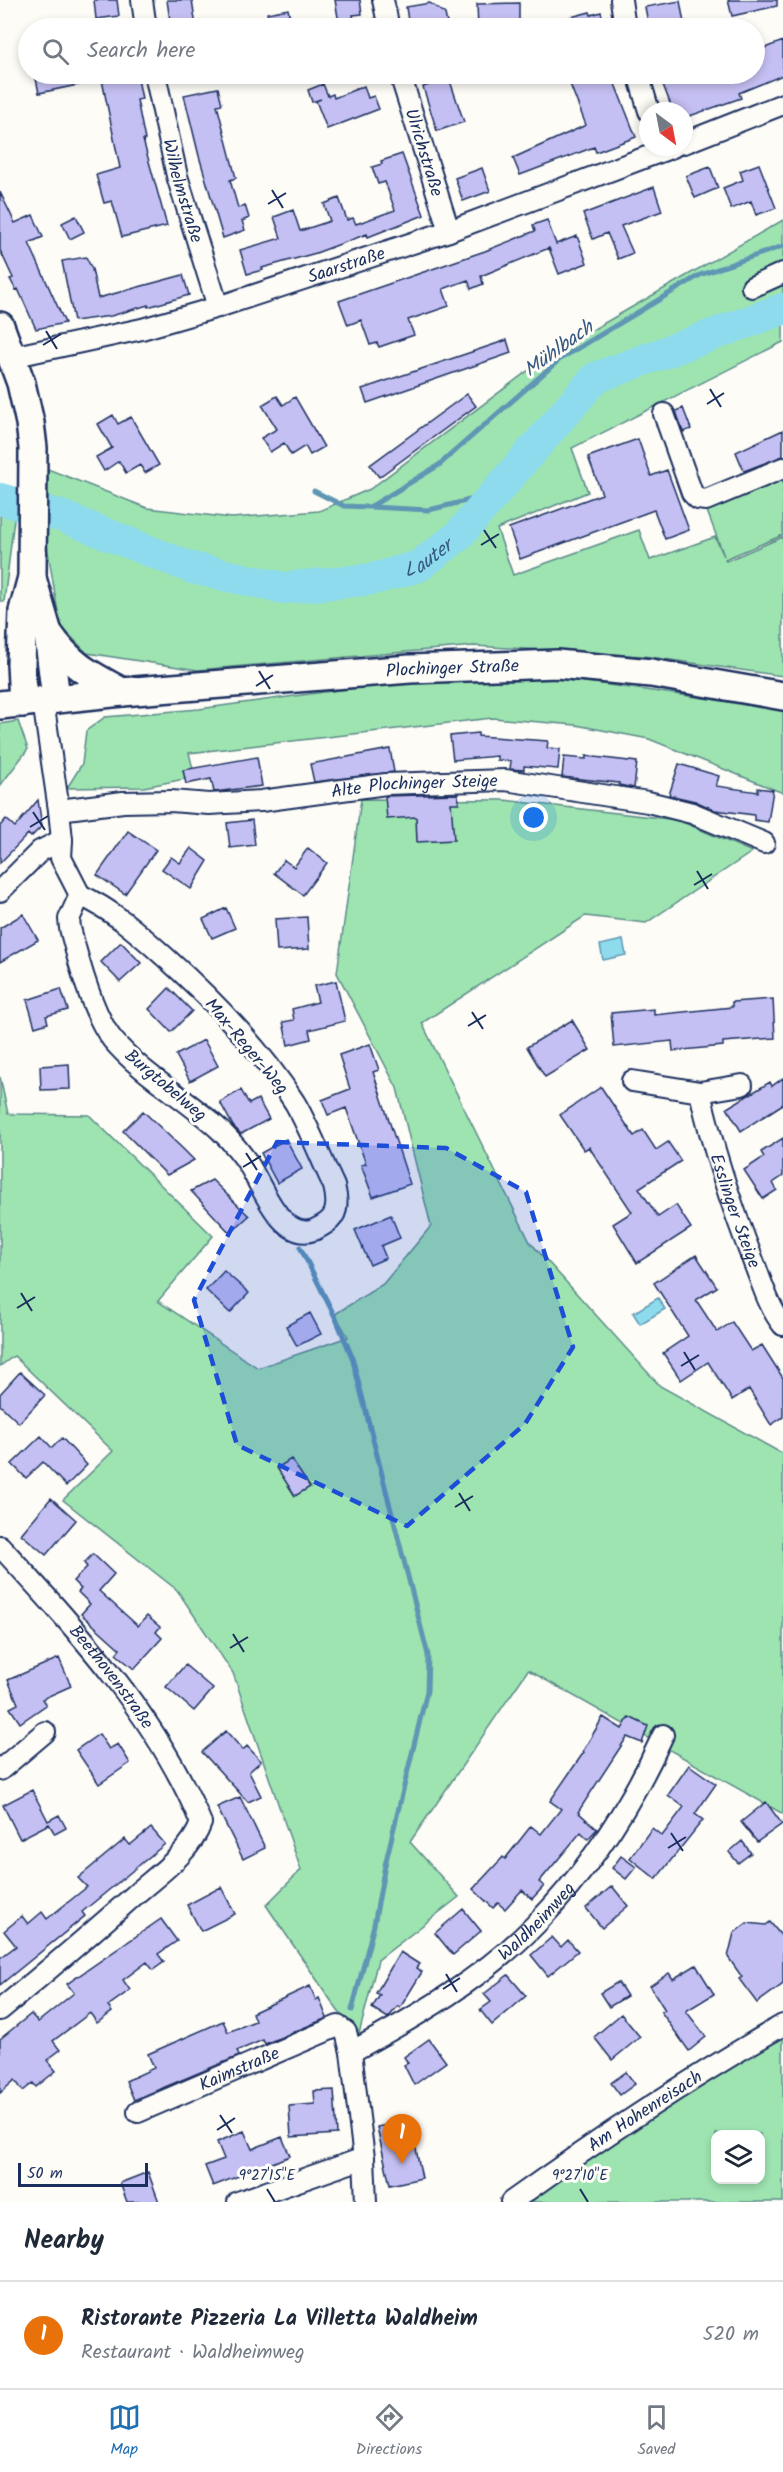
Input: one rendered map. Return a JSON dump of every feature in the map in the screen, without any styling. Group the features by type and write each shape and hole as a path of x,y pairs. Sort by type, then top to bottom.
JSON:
{"main road":[{"path":"0,326 21,383 30,423 34,471 32,577 23,610 21,664 30,702"},
{"path":"32,577 48,633 63,654 76,666 122,692"},
{"path":"30,702 48,633"},
{"name":"Plochinger Straße","path":"30,702 122,692 410,669 557,664 651,673 783,696"}],"street":[{"path":"142,0 145,18"},
{"path":"383,0 387,18"},
{"path":"621,0 624,18"},
{"name":"Wilhelmstraße","path":"157,84 177,176 218,307"},
{"name":"Ulrichstraße","path":"403,84 449,231"},
{"path":"641,84 646,102"},
{"path":"693,139 783,104"},
{"name":"Saarstraße","path":"11,357 141,330 218,307 449,231 644,156"},
{"path":"752,287 783,273"},
{"path":"664,414 692,493 698,499 706,500 783,468"},
{"path":"30,702 59,810 61,858 80,895"},
{"name":"Alte Plochinger Steige","path":"59,810 123,802 171,801 209,804 261,801 386,784 505,780 648,802 692,813 764,843"},
{"path":"0,891 40,851 62,840"},
{"name":"Max-Reger-Weg","path":"80,895 99,904 129,924 220,1009 264,1060 295,1105 334,1186 337,1199 331,1220 308,1232"},
{"name":"Burgtobelweg","path":"80,895 69,919 70,928 102,1024 112,1039 132,1059 218,1128 236,1146 276,1212 289,1227 308,1232"},
{"path":"632,1081 700,1092 742,1085"},
{"name":"Esslinger Steige","path":"700,1092 710,1138 738,1222 768,1297 783,1325"},
{"name":"Beethovenstraße","path":"0,1546 84,1640 140,1714 174,1768 201,1823 196,1836 182,1852 100,1926 0,2010"},
{"path":"0,1770 45,1732"},
{"name":"Waldheimweg","path":"351,2052 451,1993 500,1956 537,1923 583,1869 620,1817 644,1776 663,1735"},
{"name":"Am Hohenreisach","path":"511,2202 611,2131 732,2054 783,2025"},
{"name":"Kaimstraße","path":"138,2112 338,2026 346,2032 351,2052"},
{"path":"351,2052 364,2158 366,2202"},
{"path":"238,2202 364,2158"}],"highlighted area":[{"path":"277,1142 446,1148 526,1192 573,1347 525,1424 407,1526 237,1445 194,1300"}],"green space":[{"path":"783,220 783,342 572,448 588,492 497,529 513,575 639,530 650,560 715,537 724,556 707,511 783,480 783,535 725,559 726,561 783,537 783,676 643,656 474,646 198,670 87,653 60,625 45,533 48,469 147,508 232,518 319,511 370,489 549,355"},
{"path":"0,490 17,494 4,602 0,601"},
{"path":"550,677 783,709 783,793 649,739 576,725 492,718 189,753 195,777 144,787 67,788 82,764 86,731 105,717 199,709 405,681"},
{"path":"18,721 28,749 0,786 0,724"},
{"path":"361,799 503,800 678,820 752,852 646,923 585,916 422,1023 530,1242 660,1386 783,1454 783,1814 528,1670 410,1842 459,1897 378,1960 359,2034 338,2011 266,1905 301,1870 233,1673 177,1590 63,1500 113,1451 14,1356 0,1366 0,1077 8,1114 89,1115 213,1236 158,1301 258,1368 348,1337 335,1314 383,1284 431,1226 397,1088 337,973"},
{"path":"783,2034 783,2202 511,2202"}],"water":[{"path":"623,940 626,955 603,960 600,945"},
{"path":"658,1298 665,1309 640,1324 633,1313"}],"building":[{"path":"94,0 117,0 119,16 96,18"},
{"path":"167,0 192,0 195,18 170,18"},
{"path":"335,0 360,0 362,14 353,15 354,18 338,18"},
{"path":"728,0 777,0 777,6 732,16"},
{"path":"680,1 683,18 647,18 645,7"},
{"path":"430,3 445,14 446,18 408,18 406,7"},
{"path":"519,3 519,18 478,18 477,4"},
{"path":"288,9 290,18 268,18 267,13"},
{"path":"590,12 591,15 601,12 602,18 567,18"},
{"path":"783,41 783,75 765,82 765,48"},
{"path":"37,84 83,84 39,93"},
{"path":"103,84 139,84 142,99 137,100 145,140 143,140 167,226 122,237 112,201 104,203 96,175 120,168"},
{"path":"323,84 328,96 333,94 334,98 364,86 368,98 374,96 379,109 327,129 316,101 321,99 312,102 308,90"},
{"path":"432,84 451,84 464,122 437,131 423,87"},
{"path":"570,84 615,84 636,137 596,152 594,147 520,175 513,158 586,125"},
{"path":"663,84 761,84 739,93 741,98 693,115 693,102 670,102"},
{"path":"218,88 222,104 217,105 236,178 230,180 238,208 245,205 249,218 242,221 245,230 223,238 184,95"},
{"path":"402,154 424,215 368,237 367,234 316,253 247,274 240,250 281,238 274,217 293,210 300,231 330,221 324,204 339,198 347,220 353,218 356,224 395,210 385,182 378,184 372,167 382,164 381,161"},
{"path":"759,164 776,208 756,215 751,201 731,209 723,188 743,180 740,171"},
{"path":"710,167 718,188 695,198 686,176"},
{"path":"482,168 490,191 463,201 455,178"},
{"path":"654,187 662,211 621,226 633,253 618,259 607,233 593,239 583,214"},
{"path":"0,192 15,223 33,215 43,237 29,243 65,323 36,329 18,289 16,290 10,279 13,278 0,250"},
{"path":"76,216 84,232 70,239 62,223"},
{"path":"547,220 556,244 577,236 587,263 559,274 549,248 481,276 483,284 471,289 468,280 443,289 449,306 408,320 414,335 379,347 377,343 370,345 361,320 348,325 339,301 485,251 535,231 533,225"},
{"path":"86,257 92,269 98,298 183,275 189,295 111,316 74,321 62,261"},
{"path":"507,340 511,353 367,403 362,389"},
{"path":"467,394 476,406 379,477 370,465"},
{"path":"277,396 283,405 295,397 324,447 310,455 305,446 291,455 284,443 270,452 261,438 277,429 262,405"},
{"path":"683,408 691,429 683,432 676,411"},
{"path":"113,415 118,424 131,417 159,465 145,473 140,465 126,473 119,461 104,471 96,457 112,448 98,424"},
{"path":"783,430 783,456 744,471 736,452"},
{"path":"638,439 651,476 667,470 689,530 665,539 654,510 520,559 509,528 602,494 588,457"},
{"path":"478,733 478,736 548,741 547,748 560,749 558,769 524,766 524,770 510,769 511,761 497,760 497,756 453,760 450,736"},
{"path":"390,749 394,772 314,782 310,764"},
{"path":"586,756 637,762 634,788 619,785 619,783 562,777 564,757 586,759"},
{"path":"257,757 262,786 214,792 211,779 186,784 183,770"},
{"path":"679,764 719,776 716,786 758,792 758,788 773,790 768,822 754,820 754,815 715,810 695,801 669,795"},
{"path":"458,794 459,803 451,803 454,840 417,842 416,817 387,819 385,796"},
{"path":"38,800 42,826 31,837 28,834 0,863 0,826 6,819 15,827"},
{"path":"252,820 255,845 230,848 227,823"},
{"path":"128,831 156,850 125,894 97,875"},
{"path":"191,848 208,861 191,889 162,869 171,857 180,863"},
{"path":"308,848 327,863 303,895 274,873 284,860 294,867"},
{"path":"226,908 235,928 212,938 203,919"},
{"path":"23,914 38,940 0,962 0,928"},
{"path":"307,917 309,949 277,951 275,919"},
{"path":"121,942 141,963 120,982 101,962"},
{"path":"336,981 345,1021 309,1030 311,1039 288,1045 283,1022 294,1020 292,1009 318,1002 314,986"},
{"path":"169,988 192,1011 171,1032 149,1009"},
{"path":"61,989 68,1010 46,1016 48,1023 35,1027 27,1000"},
{"path":"773,999 775,1038 723,1042 723,1046 673,1051 672,1041 614,1047 611,1013 654,1009 654,1015 732,1007 732,1002"},
{"path":"572,1020 590,1050 545,1077 527,1047"},
{"path":"204,1040 218,1066 190,1081 176,1055"},
{"path":"370,1044 379,1070 373,1072 410,1184 373,1197 361,1165 366,1164 346,1108 328,1115 322,1100 350,1089 339,1055"},
{"path":"69,1064 70,1089 41,1090 40,1066"},
{"path":"783,1078 783,1104 741,1131 727,1108 770,1082 772,1086"},
{"path":"601,1087 634,1136 643,1130 656,1150 668,1142 681,1161 639,1188 658,1217 676,1205 691,1228 637,1263 613,1224 632,1212 589,1147 584,1150 560,1115"},
{"path":"241,1090 249,1104 258,1099 269,1119 241,1134 233,1126 220,1102"},
{"path":"143,1111 194,1160 167,1175 123,1131"},
{"path":"783,1138 783,1176 773,1183 777,1190 763,1199 744,1170 764,1157 761,1152"},
{"path":"286,1139 302,1169 277,1183 261,1153"},
{"path":"212,1180 249,1216 230,1233 191,1191"},
{"path":"391,1215 400,1238 381,1246 386,1258 370,1265 355,1230"},
{"path":"696,1255 717,1287 696,1300 717,1332 732,1322 751,1351 762,1345 783,1378 783,1417 771,1425 749,1389 732,1400 708,1362 681,1380 663,1353 688,1336 654,1283"},
{"path":"224,1271 249,1293 230,1313 206,1290"},
{"path":"310,1313 321,1334 297,1346 286,1326"},
{"path":"20,1372 45,1395 19,1423 0,1405 0,1394"},
{"path":"41,1436 52,1448 62,1438 87,1465 66,1486 43,1462 26,1478 12,1464"},
{"path":"291,1459 310,1487 295,1496 277,1468"},
{"path":"51,1498 76,1520 46,1555 21,1534"},
{"path":"93,1554 114,1574 99,1591 138,1626 147,1616 160,1627 156,1632 162,1638 134,1669 116,1654 120,1649 81,1614 90,1604 78,1592 81,1589 73,1581 87,1567 84,1563"},
{"path":"59,1658 71,1686 42,1699 46,1705 20,1723 10,1708 18,1704 8,1680"},
{"path":"185,1665 213,1689 194,1711 166,1687"},
{"path":"603,1717 622,1729 629,1717 648,1726 642,1743 627,1737 578,1812 597,1829 588,1839 581,1832 539,1882 544,1886 532,1899 522,1890 505,1909 498,1903 493,1908 473,1889 503,1857 505,1859 531,1826 541,1834 561,1809 550,1801 584,1752"},
{"path":"226,1731 243,1750 247,1746 261,1761 249,1772 261,1796 248,1802 202,1752"},
{"path":"99,1734 109,1749 118,1744 130,1763 99,1784 76,1750"},
{"path":"689,1765 716,1784 695,1814 703,1820 656,1879 630,1858 652,1828 662,1836 684,1807 668,1795"},
{"path":"32,1790 48,1821 59,1815 66,1828 55,1834 49,1824 20,1839 3,1805"},
{"path":"240,1797 265,1848 243,1859 217,1807"},
{"path":"766,1802 782,1824 757,1842 741,1822"},
{"path":"151,1828 165,1844 82,1912 85,1916 0,1985 0,1958 16,1946 4,1931 22,1916 28,1924 42,1912 47,1919 87,1887 78,1878 125,1839 130,1845"},
{"path":"742,1841 751,1853 738,1863 729,1852"},
{"path":"621,1856 636,1867 626,1879 612,1868"},
{"path":"612,1886 628,1906 602,1928 586,1908"},
{"path":"221,1887 235,1914 201,1931 187,1905"},
{"path":"463,1909 481,1931 453,1955 435,1933"},
{"path":"161,1919 177,1941 158,1954 164,1962 153,1970 147,1962 123,1980 130,1990 108,2006 112,2012 97,2023 90,2013 53,2041 60,2050 47,2060 56,2071 36,2087 33,2083 23,2091 15,2080 0,2093 0,2039 31,2014 38,2022 74,1993 67,1984"},
{"path":"770,1922 783,1938 783,1984 757,2003 739,1979 742,1977 728,1957 734,1933 747,1923 766,1925"},
{"path":"552,1937 561,1947 568,1940 578,1951 548,1976 531,1955"},
{"path":"400,1952 419,1964 416,1968 422,1972 400,2008 398,2006 388,2018 372,2008 380,1995 376,1993"},
{"path":"696,1965 714,1994 686,2011 706,2037 689,2051 661,2012 665,2010 650,1986 669,1973 673,1979"},
{"path":"508,1975 526,1996 492,2025 480,2010 491,2002 484,1994"},
{"path":"618,1982 627,1996 609,2007 600,1993"},
{"path":"310,1986 316,2000 319,1998 327,2018 265,2044 263,2040 237,2051 239,2056 134,2100 126,2081 154,2068 148,2054 223,2021 228,2032 255,2021 252,2013"},
{"path":"621,2014 640,2037 612,2060 594,2037"},
{"path":"429,2039 446,2062 414,2085 404,2065 408,2063 404,2057"},
{"path":"626,2072 635,2084 620,2095 611,2083"},
{"path":"334,2090 337,2134 291,2137 289,2106 315,2104 314,2091"},
{"path":"410,2120 422,2178 390,2185 377,2127"},
{"path":"244,2131 252,2149 282,2137 290,2156 213,2186 205,2166 224,2159 217,2142"},
{"path":"148,2172 159,2202 127,2202 120,2183"}],"waterway":[{"name":"Mühlbach","path":"314,491 344,506 370,507 439,465 560,359 700,275 783,246"},
{"name":"Lauter","path":"0,499 61,516 192,568 284,588 373,579 419,566 458,536 595,378 783,309"},
{"name":"Mühlbach","path":"371,507 429,510 494,494"},
{"path":"300,1247 337,1321 352,1357 428,1655 427,1691 385,1865 374,1925 352,2010"}],"place":[{"name":"Ristorante Pizzeria La Villetta Waldheim","path":"402,2164"}]}
